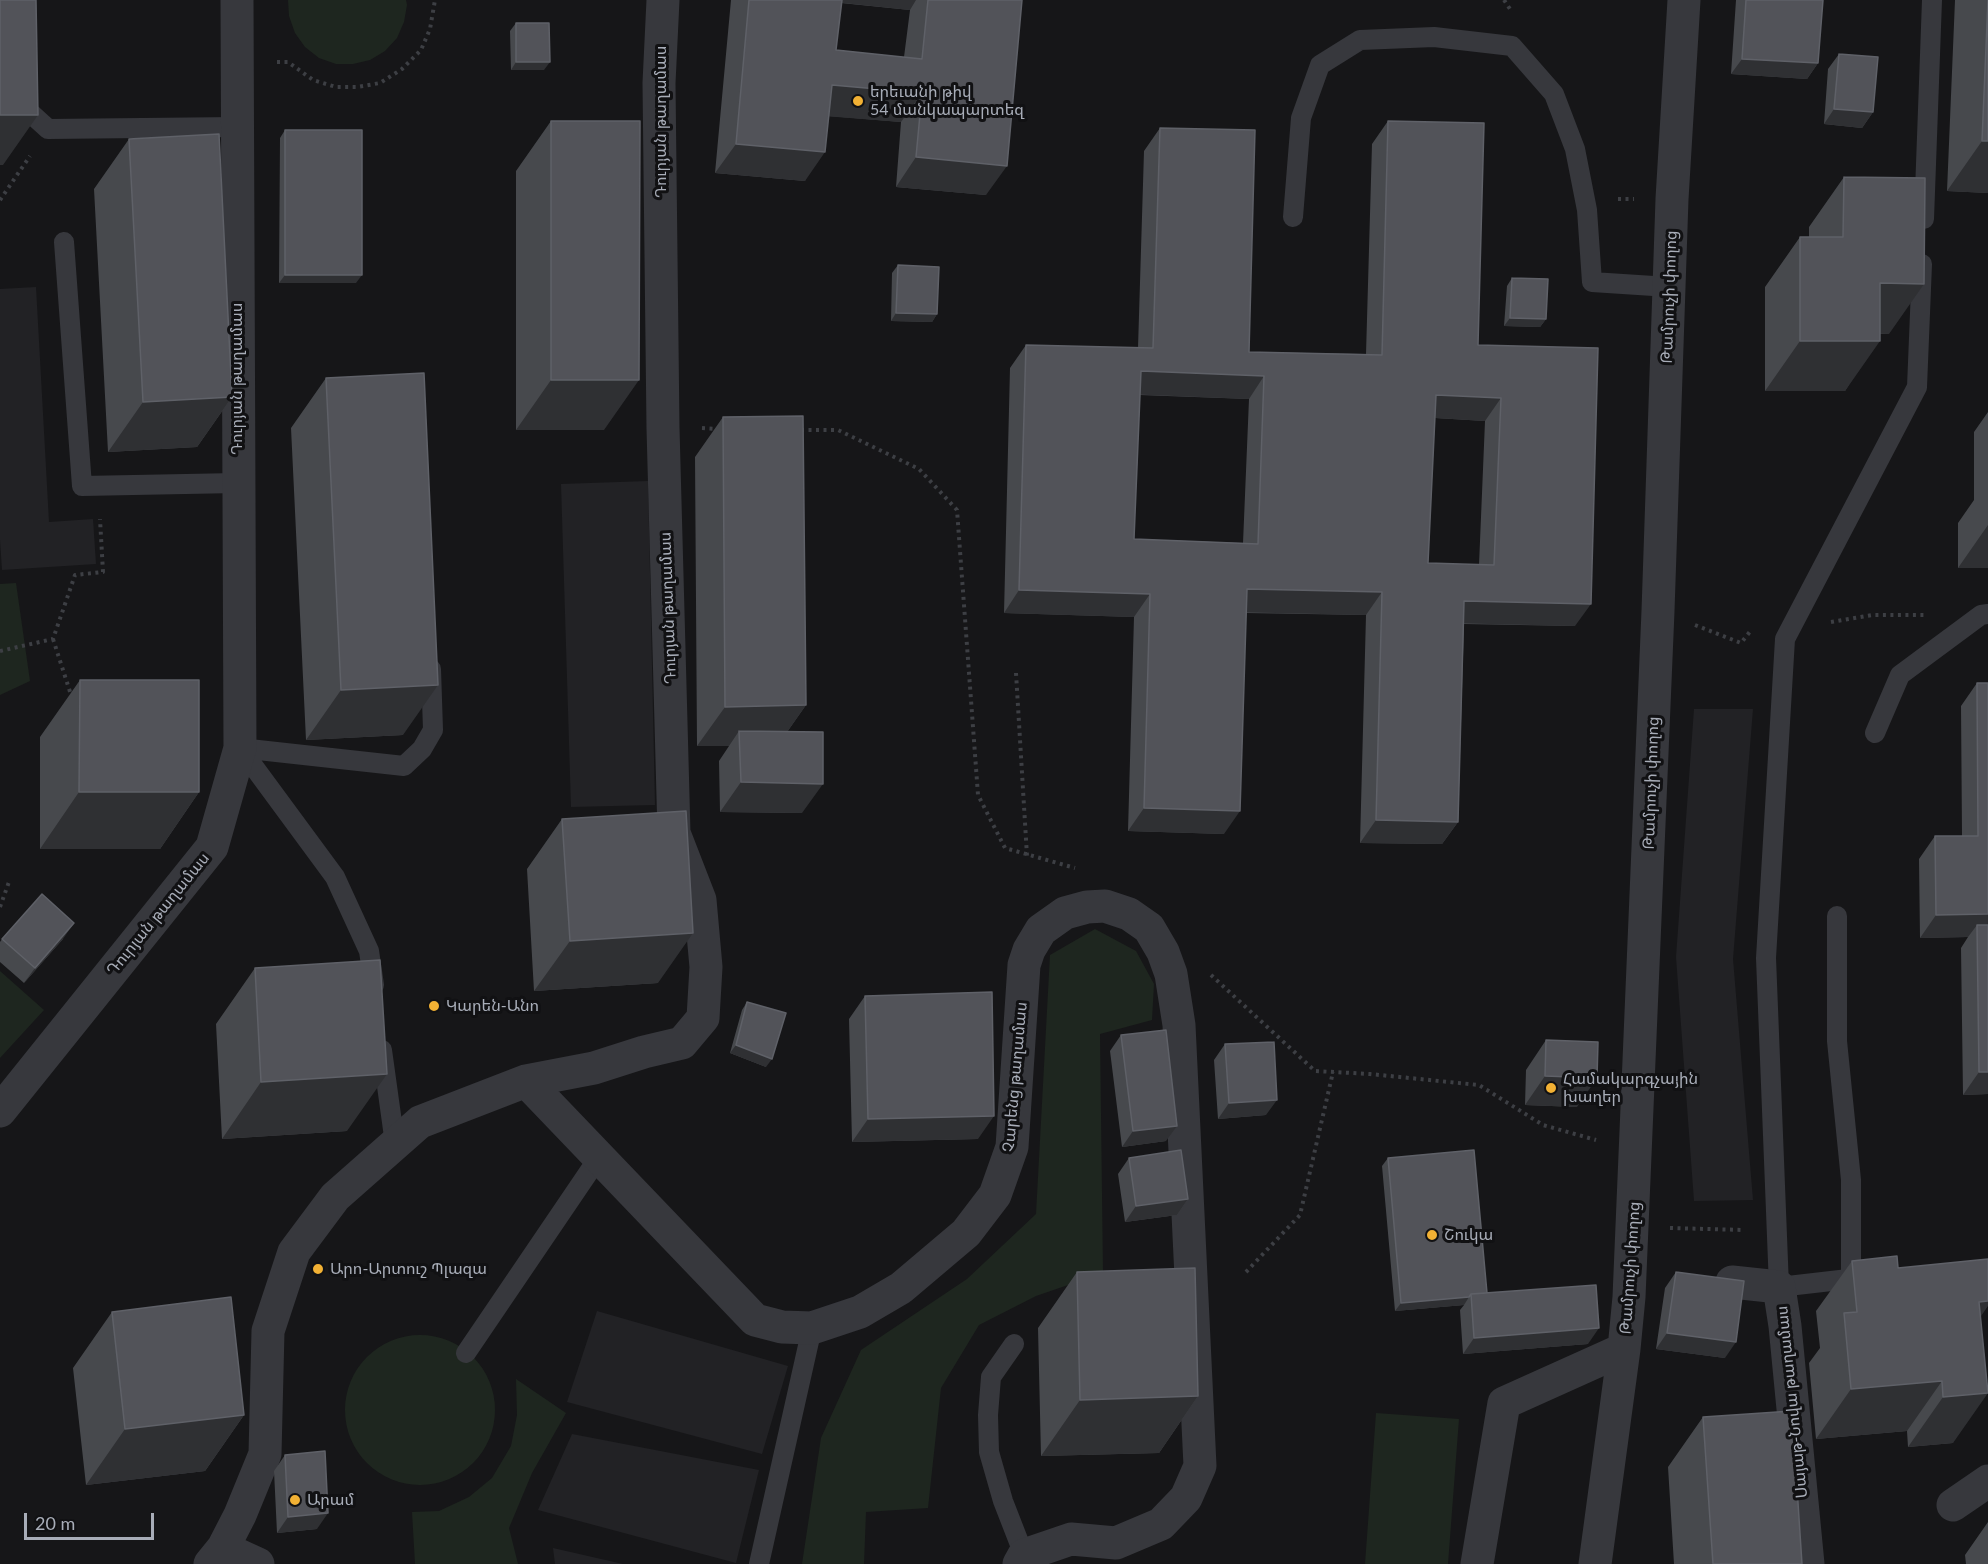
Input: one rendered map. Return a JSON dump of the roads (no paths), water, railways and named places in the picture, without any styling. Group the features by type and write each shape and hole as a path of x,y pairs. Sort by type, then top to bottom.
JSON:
{"street":[{"name":"Դուրյան թաղամաս","path":"0,1111 212,846 240,748 237,483 237,0"},
{"name":"Դուրյան թաղամաս","path":"526,1081 594,1068 682,1043 702,1018 706,967 700,900 674,833 663,428 659,83 663,0"},
{"name":"Թամրուչի փողոց","path":"1595,1564 1624,1349 1633,1227 1672,199 1683,0"},
{"name":"Չարենց թաղամաս","path":"526,1081 755,1320 782,1327 812,1328 860,1312 901,1288 966,1233 995,1196 1012,1147 1024,965 1029,950 1041,930 1065,913 1087,907 1105,906 1129,914 1149,928 1171,974 1179,1025 1200,1466 1186,1498 1161,1524 1116,1543 1071,1539 1021,1559"},
{"path":"258,1564 217,1556 240,1515 265,1454 268,1331 294,1252 336,1197 420,1122 526,1081"},
{"name":"Սայաթ-Նովա թաղամաս","path":"1732,1282 1779,1287 1785,1326 1808,1564"},
{"path":"1477,1564 1504,1403 1624,1349"},
{"path":"1953,1505 1988,1481"}],"lane":[{"path":"1883,1276 1851,1277 1779,1287 1766,958 1785,639 1917,387 1932,0"},
{"path":"1293,217 1301,118 1320,65 1360,40 1434,37 1512,46 1554,94 1575,149 1587,210 1592,282 1669,287"},
{"path":"19,80 18,91 26,110 48,129 237,127"},
{"path":"64,242 82,486 237,483"},
{"path":"1875,733 1900,675 1984,614"},
{"path":"240,748 404,766 422,749 433,730 430,651"},
{"path":"240,748 335,877 369,951 376,1008"},
{"path":"1837,916 1837,1041 1851,1180 1851,1277"},
{"path":"380,1030 395,1144"},
{"path":"466,1353 599,1157"},
{"path":"759,1564 812,1328"},
{"path":"1014,1344 992,1377 988,1415 989,1452 1021,1559"}],"place":[{"name":"երեւանի թիվ 54 մանկապարտեզ","path":"858,101"},
{"name":"Կարեն-Անո","path":"434,1006"},
{"name":"Համակարգչային խաղեր","path":"1551,1088"},
{"name":"Շուկա","path":"1432,1235"},
{"name":"Արո-Արտուշ Պլազա","path":"318,1269"},
{"name":"Արամ","path":"295,1500"}]}
